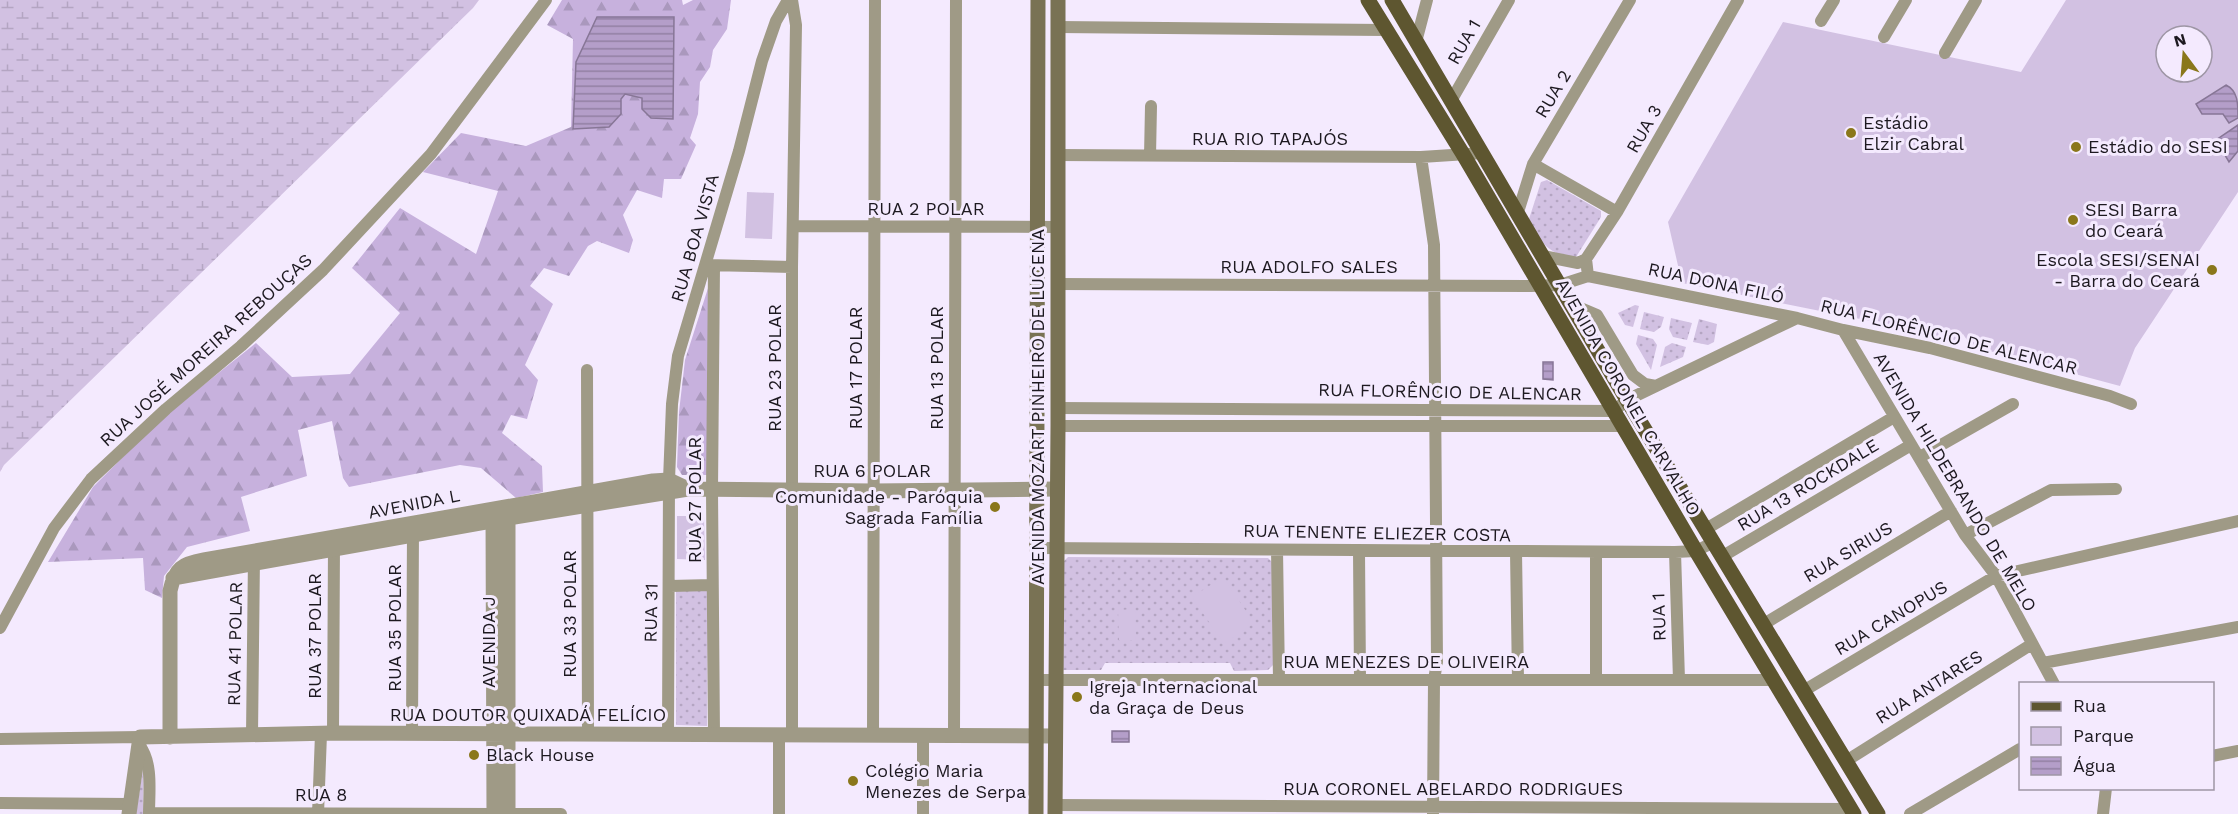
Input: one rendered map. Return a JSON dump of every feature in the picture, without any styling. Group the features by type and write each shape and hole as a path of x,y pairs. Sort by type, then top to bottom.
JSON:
{"main road":[{"name":"AVENIDA MOZART PINHEIRO DE LUCENA","path":"1036,814 1038,0"},
{"name":"AVENIDA MOZART PINHEIRO DE LUCENA","path":"1055,810 1058,548 1056,489 1058,0"},
{"name":"AVENIDA CORONEL CARVALHO","path":"1368,0 1463,154 1696,551 1853,811"},
{"name":"AVENIDA CORONEL CARVALHO","path":"1392,0 1628,400 1878,814"}],"street":[{"name":"RUA JOSÉ MOREIRA REBOUÇAS","path":"0,628 54,528 91,479 166,410 242,346 322,270 431,154 546,0"},
{"name":"RUA 23 POLAR","path":"779,814 785,735 793,491 792,267 796,25 790,0"},
{"name":"RUA BOA VISTA","path":"669,486 672,404 678,356 710,265 762,61 776,21 790,0"},
{"name":"RUA 17 POLAR","path":"873,736 875,0"},
{"name":"RUA 13 POLAR","path":"954,736 956,0"},
{"path":"1416,42 1427,0"},
{"name":"RUA 1","path":"1451,101 1509,0"},
{"name":"RUA 2","path":"1518,212 1533,164 1630,0"},
{"name":"RUA 3","path":"1586,259 1617,212 1738,0"},
{"path":"1821,21 1834,0"},
{"path":"1884,37 1906,0"},
{"path":"1945,53 1976,0"},
{"path":"1058,27 1385,30"},
{"path":"1150,156 1151,106"},
{"name":"RUA RIO TAPAJÓS","path":"1058,155 1421,158 1482,153"},
{"path":"1421,158 1434,245 1437,662 1434,680 1433,811"},
{"path":"1533,164 1617,212"},
{"name":"RUA 2 POLAR","path":"794,226 1058,227"},
{"path":"1543,256 1578,263 1586,259 1588,276"},
{"name":"RUA DONA FILÓ","path":"1586,259 1593,266 1627,283"},
{"path":"710,265 792,267"},
{"name":"RUA 27 POLAR","path":"710,265 714,735"},
{"name":"RUA DONA FILÓ","path":"1560,285 1588,276 1797,318"},
{"name":"RUA ADOLFO SALES","path":"1058,284 1560,285"},
{"name":"AVENIDA CORONEL CARVALHO","path":"1571,304 1597,315 1633,375 1645,384 1656,387"},
{"name":"RUA FLORÊNCIO DE ALENCAR","path":"1058,408 1614,411 1628,400 1797,318 1930,348 2110,396 2131,404"},
{"name":"AVENIDA HILDEBRANDO DE MELO","path":"1843,330 1965,535 1996,576 2053,682"},
{"name":"RUA 33 POLAR","path":"587,370 588,735"},
{"path":"1920,457 2013,404"},
{"name":"RUA 13 ROCKDALE","path":"1710,535 1894,417"},
{"name":"RUA FLORÊNCIO DE ALENCAR","path":"1058,426 1622,426"},
{"name":"RUA 13 ROCKDALE","path":"1723,556 1911,445"},
{"name":"RUA 6 POLAR","path":"669,486 712,490 793,491 1056,489"},
{"name":"AVENIDA L","path":"170,736 170,591 173,578 254,558 501,513 669,486"},
{"name":"RUA 31","path":"668,735 669,486"},
{"path":"1965,535 2051,490 2116,489"},
{"name":"RUA SIRIUS","path":"1764,624 1952,511"},
{"name":"AVENIDA J","path":"494,814 501,734 501,513"},
{"name":"RUA CANOPUS","path":"1804,690 1996,576 2238,521"},
{"name":"RUA 35 POLAR","path":"412,734 414,529"},
{"name":"RUA TENENTE ELIEZER COSTA","path":"1038,548 1675,552 1696,551 1710,535"},
{"name":"RUA 37 POLAR","path":"318,814 327,734 334,545"},
{"path":"1277,550 1279,680"},
{"path":"1359,550 1360,680"},
{"path":"1516,552 1518,680"},
{"path":"1596,552 1596,680"},
{"name":"RUA 1","path":"1675,552 1679,680"},
{"name":"RUA 41 POLAR","path":"252,735 254,558"},
{"path":"670,586 712,585"},
{"path":"2043,663 2238,627"},
{"name":"RUA ANTARES","path":"1846,761 2032,644"},
{"name":"RUA MENEZES DE OLIVEIRA","path":"1037,680 1774,680"},
{"name":"RUA DOUTOR QUIXADÁ FELÍCIO","path":"0,739 140,741 170,736 327,734 1055,736"},
{"name":"AVENIDA J","path":"501,734 508,814"},
{"path":"923,736 923,814"},
{"path":"0,803 129,809 136,753 140,741"},
{"path":"140,741 148,765 149,814"},
{"path":"1910,814 2019,750"},
{"path":"2214,756 2238,751"},
{"path":"2103,814 2106,790"},
{"name":"RUA CORONEL ABELARDO RODRIGUES","path":"1055,810 1853,811"},
{"name":"RUA 8","path":"149,814 494,814"},
{"path":"508,814 561,814"}],"green space":[{"path":"0,0 479,0 4,465 0,472"},
{"path":"562,0 682,0 683,5 693,0 731,0 727,29 713,50 710,67 700,82 698,114 690,138 696,145 681,179 664,179 662,198 637,190 623,215 633,240 629,253 597,241 588,246 569,276 544,268 530,286 553,304 525,365 538,380 527,419 511,415 502,433 542,466 543,492 516,498 481,468 460,465 349,487 343,478 332,421 298,430 307,476 241,497 250,531 187,547 164,576 162,598 145,590 143,558 48,562 93,487 162,418 256,343 292,377 350,374 400,313 352,268 400,208 476,254 498,191 423,172 461,133 526,146 571,127 573,39 547,25"},
{"path":"2066,0 2238,0 2238,192 2135,348 2120,386 1971,346 1963,334 1953,341 1900,327 1682,283 1668,222 1783,22 2021,72"},
{"path":"1547,180 1601,211 1601,217 1576,257 1552,251 1542,241 1529,219 1541,182"},
{"path":"747,192 774,193 772,239 745,238"},
{"path":"710,282 709,475 682,475 677,467 679,412 685,360"},
{"path":"1635,305 1639,306 1633,327 1625,325 1618,313"},
{"path":"1644,312 1664,317 1661,327 1654,332 1640,329"},
{"path":"1671,318 1692,323 1687,340 1673,337 1669,329"},
{"path":"1699,319 1717,324 1714,342 1708,345 1693,342"},
{"path":"1638,335 1653,339 1657,345 1651,370 1636,344"},
{"path":"1672,343 1686,347 1683,357 1660,367 1665,347"},
{"path":"677,516 704,516 705,560 677,559"},
{"path":"1068,557 1268,558 1275,565 1275,663 1268,670 1234,671 1230,663 1105,663 1101,670 1062,670 1061,564"},
{"path":"1223,577 1254,623 1224,644 1192,597"},
{"path":"676,591 708,591 707,726 676,725"},
{"path":"1135,609 1136,640 1119,640 1118,610"},
{"path":"144,763 143,814 136,814"}],"water":[{"path":"597,17 674,17 673,119 651,118 642,109 642,98 625,94 621,99 621,114 609,127 573,129 576,62"},
{"path":"2226,85 2235,94 2238,107 2238,118 2229,123 2223,114 2202,114 2196,104"},
{"path":"2238,125 2238,151 2229,162 2216,140"},
{"path":"1543,362 1553,362 1553,380 1543,379"},
{"path":"1112,731 1129,731 1129,742 1112,742"}],"place":[{"name":"Estádio Elzir Cabral","path":"1851,133"},
{"name":"Estádio do SESI","path":"2076,147"},
{"name":"SESI Barra do Ceará","path":"2073,220"},
{"name":"Escola SESI/SENAI - Barra do Ceará","path":"2212,270"},
{"name":"Comunidade - Paróquia Sagrada Família","path":"995,507"},
{"name":"Igreja Internacional da Graça de Deus","path":"1077,697"},
{"name":"Black House","path":"474,755"},
{"name":"Colégio Maria Menezes de Serpa","path":"853,781"}]}
